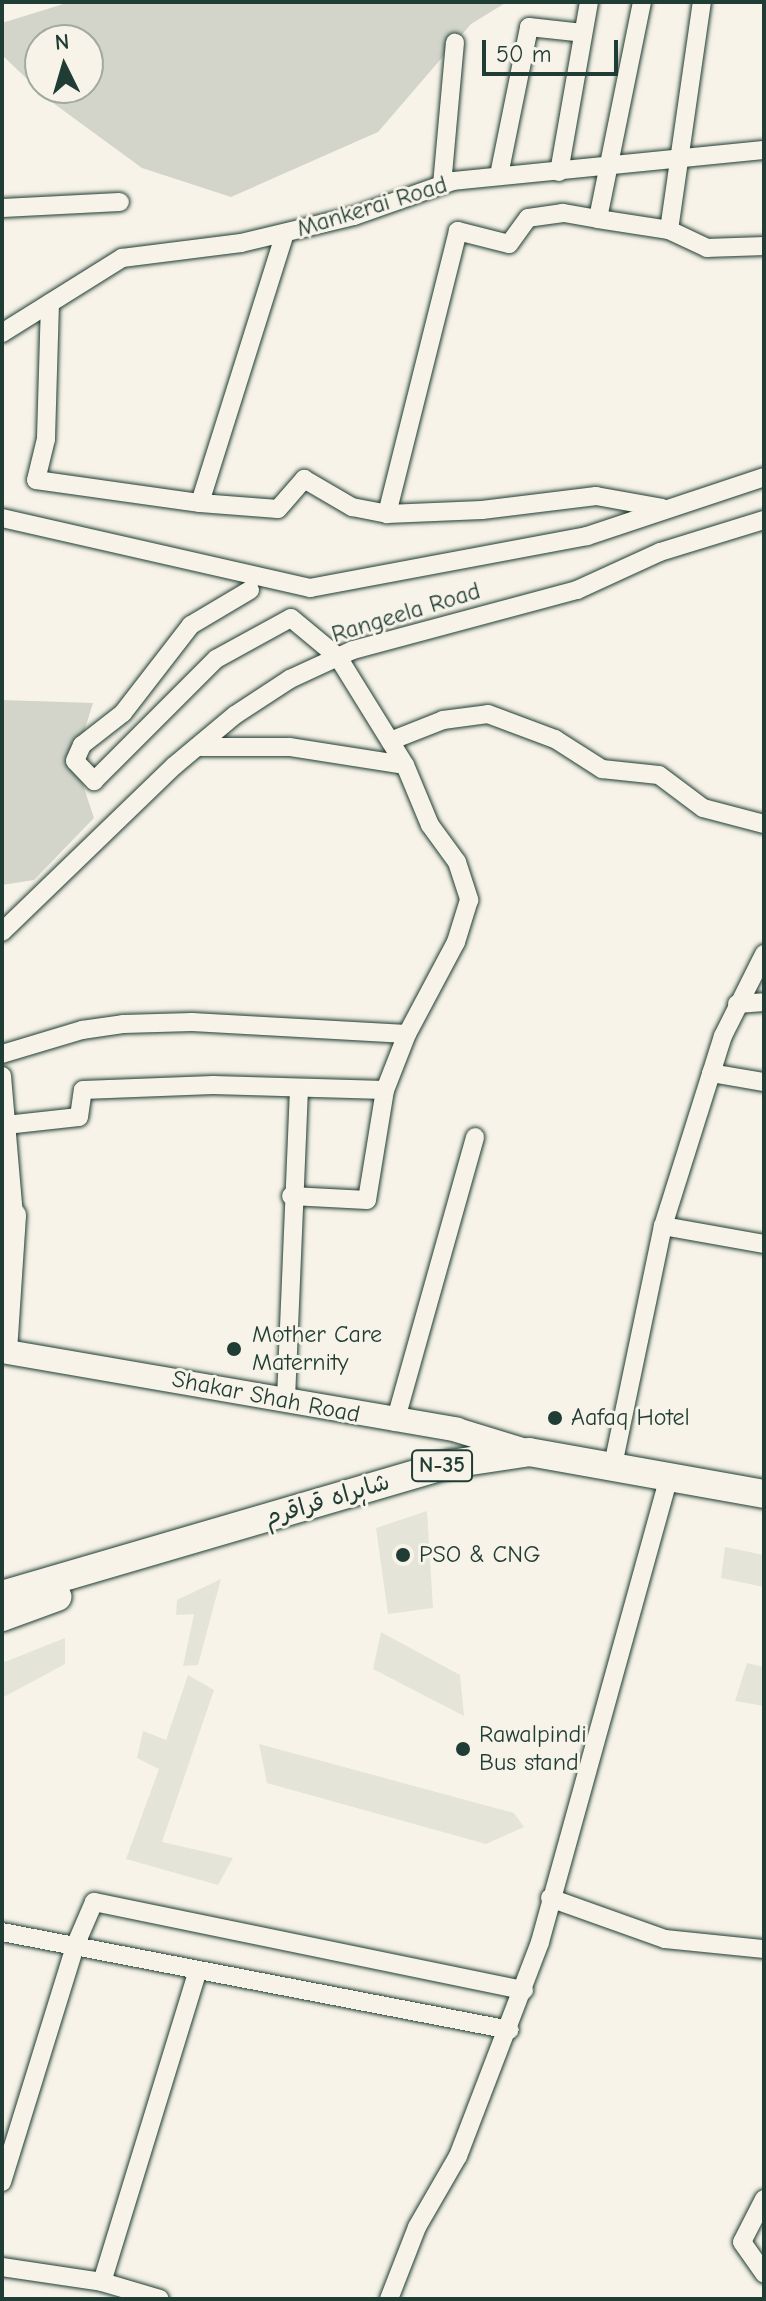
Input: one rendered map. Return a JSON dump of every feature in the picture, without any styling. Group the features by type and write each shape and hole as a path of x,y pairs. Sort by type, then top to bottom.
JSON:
{"highway":[{"name":"شاہراہ قراقرم","path":"2,1595 129,1561 451,1464 529,1452 764,1494"},
{"name":"شاہراہ قراقرم","path":"2,1617 90,1585 129,1561"}],"main road":[{"path":"3,1357 8,1215"},
{"name":"Shakar Shah Road","path":"3,1357 286,1399 395,1422 457,1430 529,1452"}],"street":[{"path":"559,172 589,2"},
{"path":"598,219 611,168 642,2"},
{"path":"669,230 702,2"},
{"path":"499,175 529,27 583,33"},
{"path":"442,185 455,43"},
{"name":"Mankerai Road","path":"2,333 122,258 285,233 442,185 499,175 679,162 764,150"},
{"path":"2,208 120,202"},
{"path":"387,514 458,231 509,244 528,218 563,213 669,230 707,248 764,246"},
{"path":"200,503 285,233"},
{"path":"50,303 46,439 36,480 200,503 278,509 304,479 352,507 387,514 482,510 596,496 663,508"},
{"path":"2,518 310,588 587,536 663,508 764,477"},
{"name":"Rangeela Road","path":"2,932 197,747 290,679 338,657 577,590 660,552 764,520"},
{"path":"250,590 191,625 123,713 82,745 75,761 94,781 216,659 291,618 338,657 405,765 430,825 457,862 469,900 432,994 407,1034 385,1090 367,1200 291,1196"},
{"path":"390,741 443,720 488,714 555,739 602,769 659,775 703,808 764,824"},
{"path":"197,747 290,747 405,765"},
{"path":"613,1465 663,1226 711,1073 737,1004 764,954"},
{"path":"737,1004 764,1002"},
{"path":"2,1054 82,1030 123,1024 192,1022 407,1034"},
{"path":"711,1073 764,1082"},
{"path":"2,1076 8,1215"},
{"path":"286,1399 291,1196 299,1088"},
{"path":"6,1125 79,1117 83,1090 385,1090"},
{"path":"395,1422 475,1137"},
{"path":"663,1226 764,1244"},
{"path":"389,2299 417,2227 458,2156 524,1990 669,1476"},
{"path":"550,1898 665,1939 764,1949"},
{"path":"2,2182 75,1946 94,1902 524,1990"},
{"path":"2,1932 510,2030"},
{"path":"102,2282 198,1970"},
{"path":"764,2199 742,2242 764,2274"},
{"path":"2,2267 102,2282 160,2299"}],"shaded area":[{"path":"70,2 507,2 471,24 378,132 231,197 142,168 54,104 104,104 104,24 24,24 24,76 2,55 2,23"},
{"path":"2,700 93,703 75,761 94,818 34,880 2,885"},
{"path":"427,1511 433,1608 388,1614 376,1528"},
{"path":"725,1547 764,1555 764,1587 721,1578"},
{"path":"221,1579 198,1665 183,1666 194,1614 176,1615 177,1600"},
{"path":"381,1632 460,1675 464,1716 373,1669"},
{"path":"65,1638 65,1664 2,1698 2,1663"},
{"path":"747,1663 764,1667 764,1706 735,1701"},
{"path":"188,1675 214,1690 162,1842 233,1858 218,1885 126,1859 159,1769 137,1758 143,1731 166,1740"},
{"path":"259,1744 514,1813 524,1827 486,1844 267,1783"}],"place":[{"name":"Mother Care Maternity","path":"234,1349"},
{"name":"Aafaq Hotel","path":"555,1418"},
{"name":"PSO & CNG","path":"403,1555"},
{"name":"Rawalpindi Bus stand","path":"463,1749"}]}
